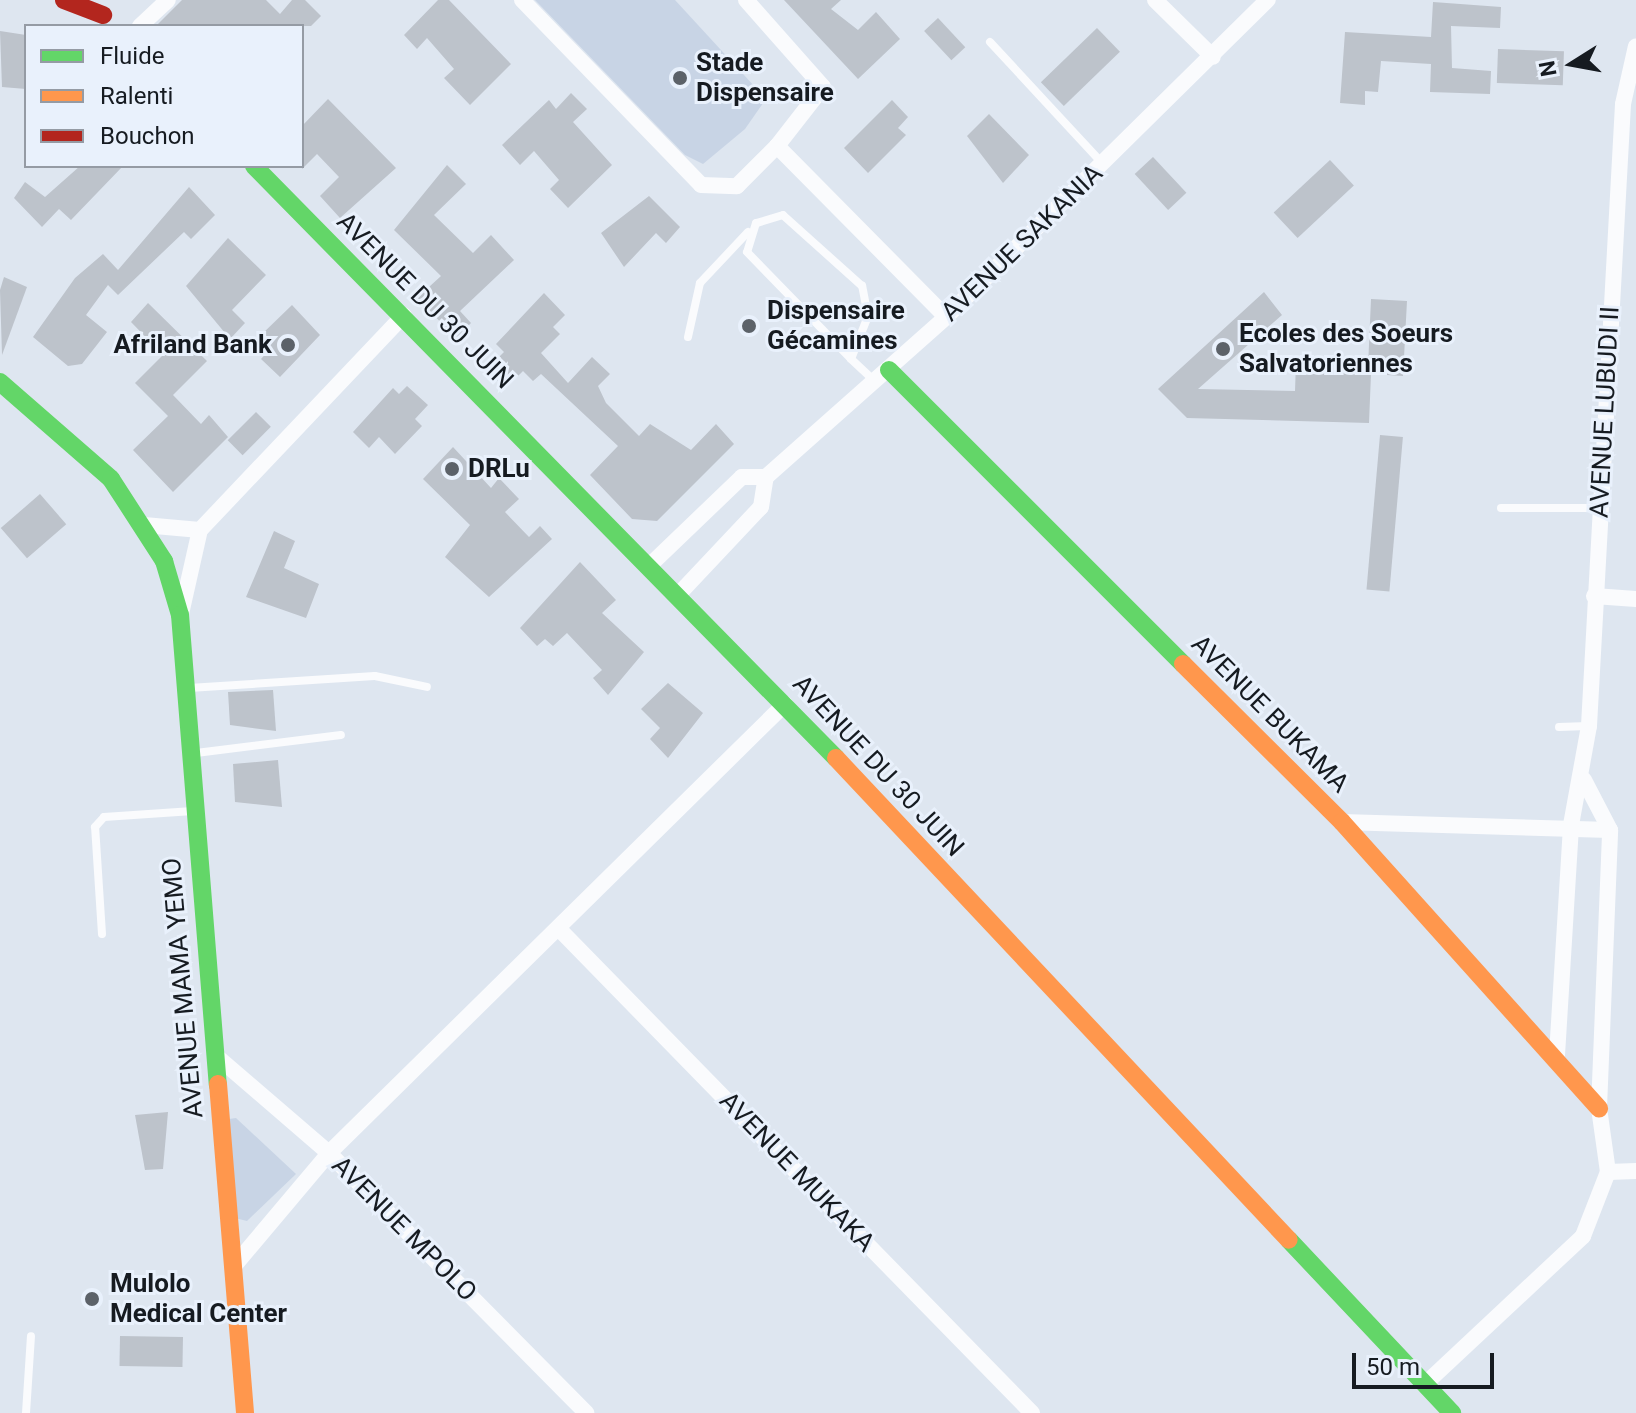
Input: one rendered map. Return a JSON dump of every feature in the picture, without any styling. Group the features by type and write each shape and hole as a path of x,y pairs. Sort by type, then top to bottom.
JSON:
{"street":[{"path":"64,0 104,14"},
{"path":"142,24 168,0"},
{"path":"522,0 701,185 737,186 777,146 823,87 746,0"},
{"path":"1155,0 1213,57"},
{"name":"AVENUE SAKANIA","path":"766,477 946,317 1268,0"},
{"name":"AVENUE LUBUDI II","path":"1557,1055 1571,825 1584,780 1589,726 1600,508 1629,104 1636,46"},
{"path":"777,146 946,317"},
{"name":"AVENUE DU 30 JUIN","path":"256,168 785,704 1452,1413"},
{"path":"180,615 200,530 404,315"},
{"name":"AVENUE BUKAMA","path":"882,376 1342,822 1557,1055 1599,1108"},
{"name":"AVENUE MAMA YEMO","path":"0,382 111,479 144,525 164,561 180,615 245,1413"},
{"path":"648,567 742,477 766,477 761,507 677,596"},
{"path":"144,525 200,530"},
{"path":"1594,596 1636,599"},
{"path":"234,1266 329,1153 561,931 785,704"},
{"path":"1424,1385 1583,1236 1608,1172 1599,1108 1610,830 1584,780"},
{"path":"1342,822 1571,825 1610,830"},
{"name":"AVENUE MUKAKA","path":"561,931 1032,1413"},
{"name":"AVENUE MPOLO","path":"215,1055 329,1153 586,1413"},
{"path":"1608,1172 1636,1171"}],"lane":[{"path":"990,42 1103,164"},
{"path":"688,337 700,283 748,232 783,215 862,286 868,316 851,359"},
{"path":"748,232 754,261 851,359 882,376"},
{"path":"1501,508 1600,508"},
{"path":"188,688 375,676 427,687"},
{"path":"1559,727 1589,726"},
{"path":"191,753 341,735"},
{"path":"102,934 95,827 104,817 194,811"},
{"path":"26,1413 31,1336"}],"shaded area":[{"name":"Stade Dispensaire","path":"535,0 675,0 766,99 745,129 703,164 685,155"},
{"path":"236,1118 296,1174 247,1221 235,1218 229,1119"}],"building":[{"path":"182,0 266,0 280,14 292,0 305,0 321,16 311,26 158,24"},
{"path":"438,0 449,0 511,64 470,105 444,78 454,69 427,38 417,49 404,35"},
{"path":"784,0 841,0 831,9 858,30 876,12 900,39 858,79"},
{"path":"1433,2 1501,7 1500,28 1451,26 1452,68 1491,71 1490,94 1430,92 1431,64 1381,61 1378,92 1365,91 1365,105 1340,103 1345,32 1431,37"},
{"path":"938,18 965,47 951,60 924,31"},
{"path":"1097,28 1120,52 1064,106 1041,82"},
{"path":"0,31 24,35 24,89 2,87"},
{"path":"1498,49 1564,51 1563,85 1497,83"},
{"path":"571,93 587,109 573,122 612,165 568,208 550,189 559,180 534,151 520,165 502,145 549,100 556,109"},
{"path":"328,99 396,168 340,218 320,196 339,177 317,154 304,167 304,124"},
{"path":"892,100 908,117 898,128 906,135 868,173 844,148"},
{"path":"989,114 1029,155 1003,183 967,136"},
{"path":"1153,157 1186,193 1168,210 1135,174"},
{"path":"1330,160 1354,186 1298,238 1274,213"},
{"path":"447,165 466,184 434,215 473,253 491,235 514,260 460,311 471,323 456,338 417,298 441,276 394,230"},
{"path":"78,168 121,168 71,220 59,209 42,227 14,198 25,182 45,197"},
{"path":"189,187 215,215 191,239 184,232 118,295 108,285 86,315 107,332 82,364 68,366 33,337 75,278 103,254 118,270"},
{"path":"649,196 680,227 666,243 656,233 624,267 601,233"},
{"path":"228,238 266,275 232,310 245,323 230,339 186,286"},
{"path":"4,277 27,287 2,355 0,290"},
{"path":"1264,292 1282,315 1198,389 1295,391 1296,362 1368,367 1371,299 1407,301 1403,376 1371,374 1369,423 1187,418 1158,389"},
{"path":"544,293 565,315 553,327 560,334 541,353 568,383 592,357 610,374 598,386 606,403 639,436 650,424 691,450 716,424 734,444 657,521 632,519 590,475 618,446 541,374 533,381 523,371 505,389 487,369 504,352 496,344"},
{"path":"148,303 207,361 173,395 201,424 209,415 228,437 173,492 133,450 168,416 135,383 163,355 131,322"},
{"name":"Afriland Bank","path":"292,305 320,335 280,377 261,359 270,349 259,337"},
{"path":"407,386 428,405 415,419 422,426 395,454 379,437 369,448 353,432 393,388 399,394"},
{"path":"256,412 271,427 243,455 228,440"},
{"name":"Ecoles des Soeurs Salvatoriennes","path":"1380,435 1403,437 1389,591 1366,589"},
{"path":"453,447 491,488 499,478 519,499 505,512 529,537 540,526 552,539 489,597 445,557 470,525 423,479"},
{"path":"40,494 66,524 27,558 1,528"},
{"path":"274,531 295,541 284,568 319,584 306,618 246,597"},
{"path":"580,562 616,600 602,613 644,652 608,695 593,678 602,670 567,633 553,646 545,639 537,646 520,628"},
{"path":"668,683 703,713 668,758 650,739 660,728 641,709"},
{"path":"273,690 276,731 230,725 228,692"},
{"path":"278,760 282,807 235,802 233,764"},
{"path":"168,1112 163,1169 145,1170 135,1115"},
{"path":"120,1336 183,1337 182,1367 119,1366"}],"traffic: fast":[{"path":"256,168 836,758"},
{"path":"889,370 1183,664"},
{"path":"0,382 111,479 164,561 180,615 218,1084"},
{"path":"1289,1240 1452,1413"}],"traffic: slow":[{"path":"1183,664 1342,822 1599,1108"},
{"path":"836,758 1289,1240"},
{"path":"218,1084 245,1413"}],"traffic: jam":[{"path":"64,0 103,15"}],"place":[{"name":"Stade Dispensaire","path":"680,78"},
{"name":"Dispensaire Gécamines","path":"749,326"},
{"name":"Afriland Bank","path":"288,345"},
{"name":"Ecoles des Soeurs Salvatoriennes","path":"1223,349"},
{"name":"DRLu","path":"452,469"},
{"name":"Mulolo Medical Center","path":"92,1299"}]}
